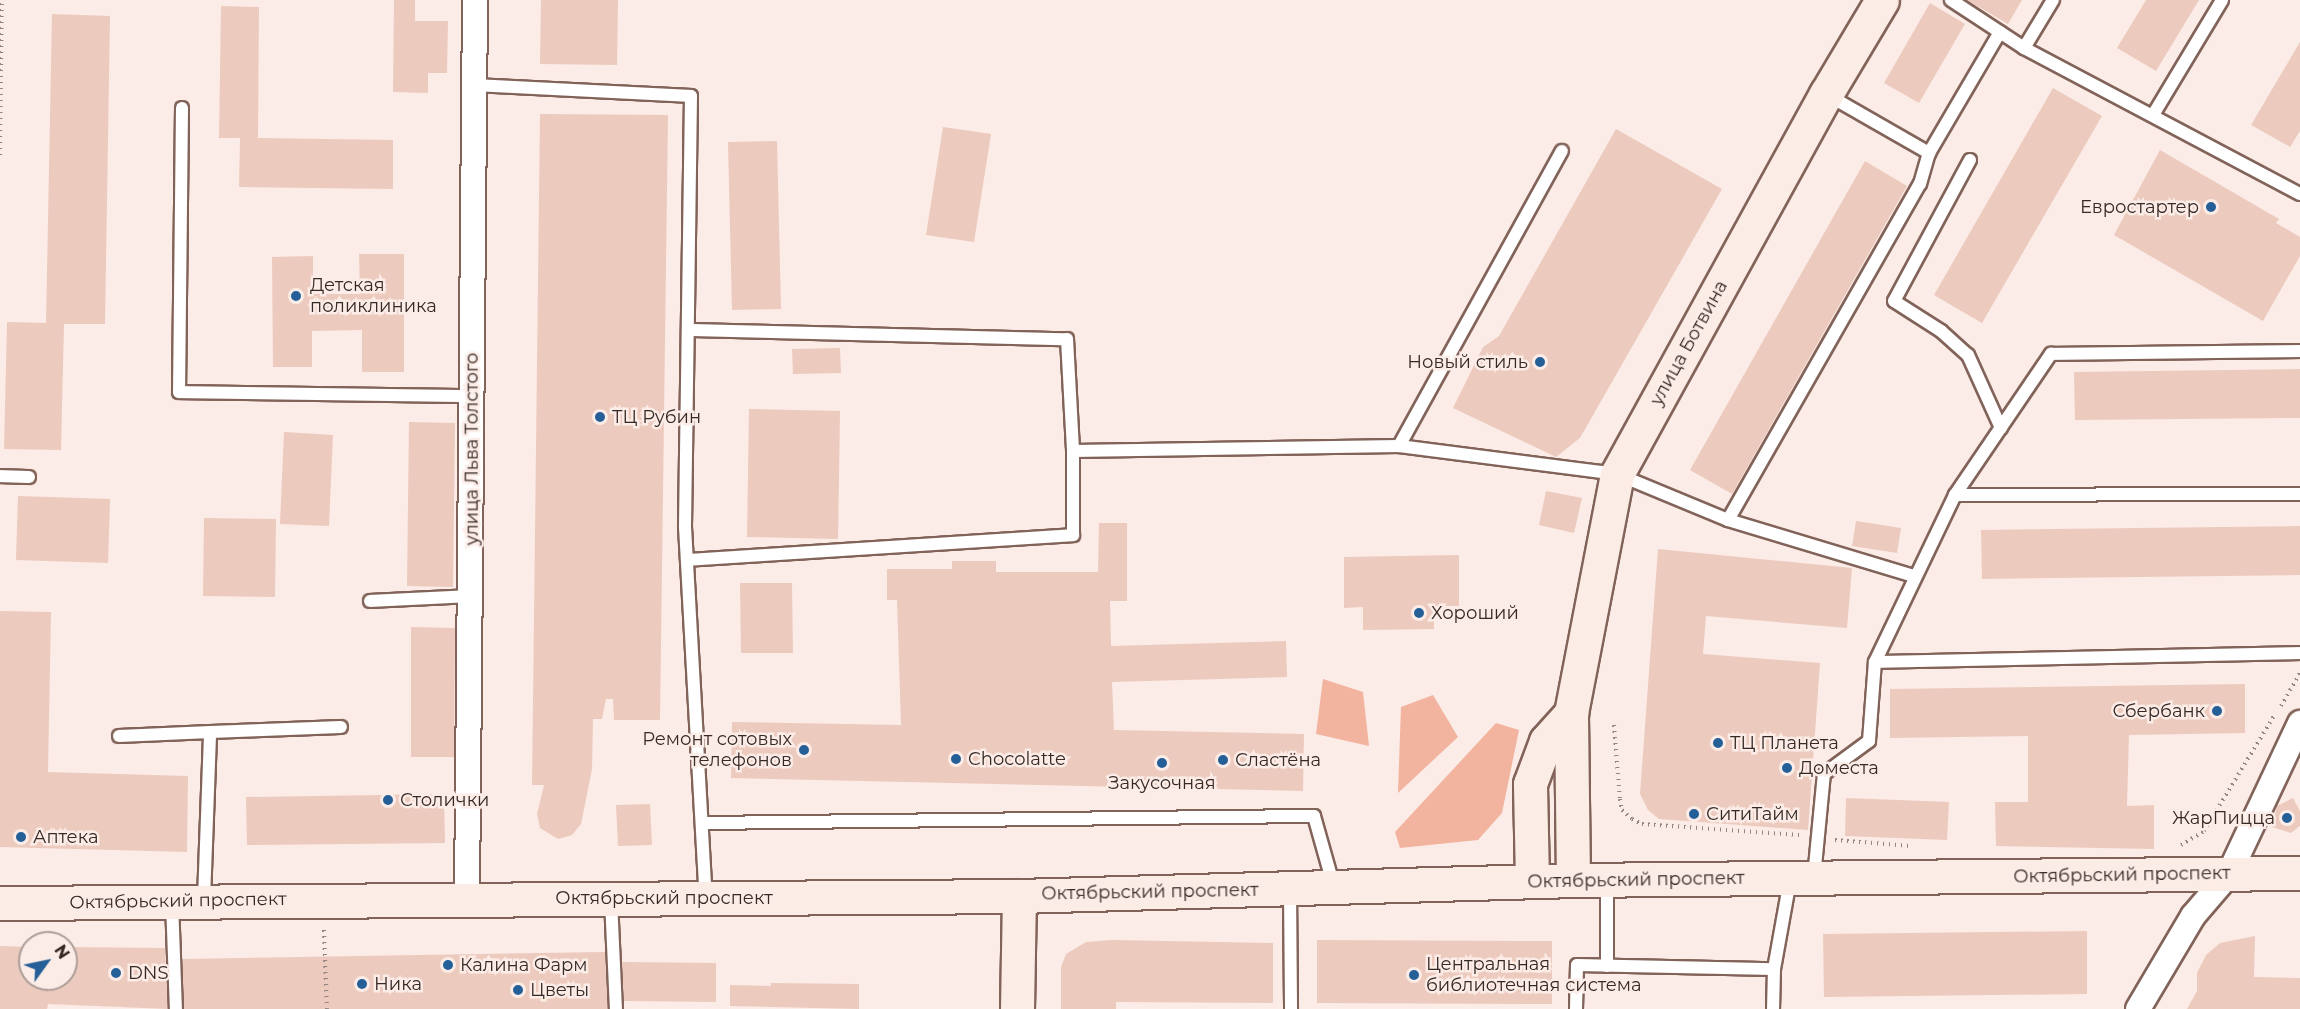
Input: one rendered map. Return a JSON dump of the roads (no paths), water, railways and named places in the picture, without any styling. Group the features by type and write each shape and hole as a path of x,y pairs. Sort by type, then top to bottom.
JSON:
{"main road":[{"name":"улица Ботвина","path":"1573,880 1571,713 1617,474 1826,94 1882,0"},
{"path":"1532,881 1530,784 1546,741 1571,713"},
{"name":"Октябрьский проспект","path":"0,903 1018,896 1573,880 2300,873"},
{"path":"1017,1009 1018,896"}],"street":[{"name":"улица Льва Толстого","path":"467,898 475,0"},
{"path":"2138,1009 2193,916 2229,873 2300,723"}],"lane":[{"path":"1951,0 2024,48 2300,194"},
{"path":"2024,48 2053,0"},
{"path":"2153,115 2222,0"},
{"path":"1728,520 1920,184 1929,153 2000,33"},
{"path":"475,85 691,96 687,560 706,898"},
{"path":"1826,94 1929,153"},
{"path":"182,108 179,392 472,396"},
{"path":"1399,446 1562,151"},
{"path":"1970,160 1894,301 1941,332 1968,355 2001,428"},
{"path":"687,560 1073,536 1073,451 1067,339 688,330"},
{"path":"1773,1009 1774,969 1818,836 1824,774 1869,741 1875,662 1914,576 1955,495 2051,354 2300,351"},
{"path":"1073,451 1399,446 1617,474 1728,520 1914,576"},
{"path":"0,476 29,477"},
{"path":"1955,495 2300,494"},
{"path":"370,601 471,596"},
{"path":"1875,662 2300,653"},
{"path":"119,736 341,727"},
{"path":"204,901 210,732"},
{"path":"702,823 1314,816 1334,888"},
{"path":"1607,880 1607,966"},
{"path":"1290,889 1292,1009"},
{"path":"611,898 616,1009"},
{"path":"172,901 176,1009"},
{"path":"1576,1009 1576,965 1774,969"}],"place":[{"name":"Евростартер","path":"2211,207"},
{"name":"Детская поликлиника","path":"296,296"},
{"name":"Новый стиль","path":"1540,362"},
{"name":"ТЦ Рубин","path":"600,417"},
{"name":"Хороший","path":"1419,613"},
{"name":"Сбербанк","path":"2217,711"},
{"name":"ТЦ Планета","path":"1718,743"},
{"name":"Ремонт сотовых телефонов","path":"804,750"},
{"name":"Chocolatte","path":"956,759"},
{"name":"Сластёна","path":"1223,760"},
{"name":"Закусочная","path":"1162,763"},
{"name":"Доместа","path":"1787,768"},
{"name":"Столички","path":"388,800"},
{"name":"СитиТайм","path":"1694,814"},
{"name":"ЖарПицца","path":"2287,818"},
{"name":"Аптека","path":"21,837"},
{"name":"Калина Фарм","path":"448,965"},
{"name":"DNS","path":"116,973"},
{"name":"Центральная библиотечная система","path":"1414,975"},
{"name":"Ника","path":"362,984"},
{"name":"Цветы","path":"518,990"}]}
